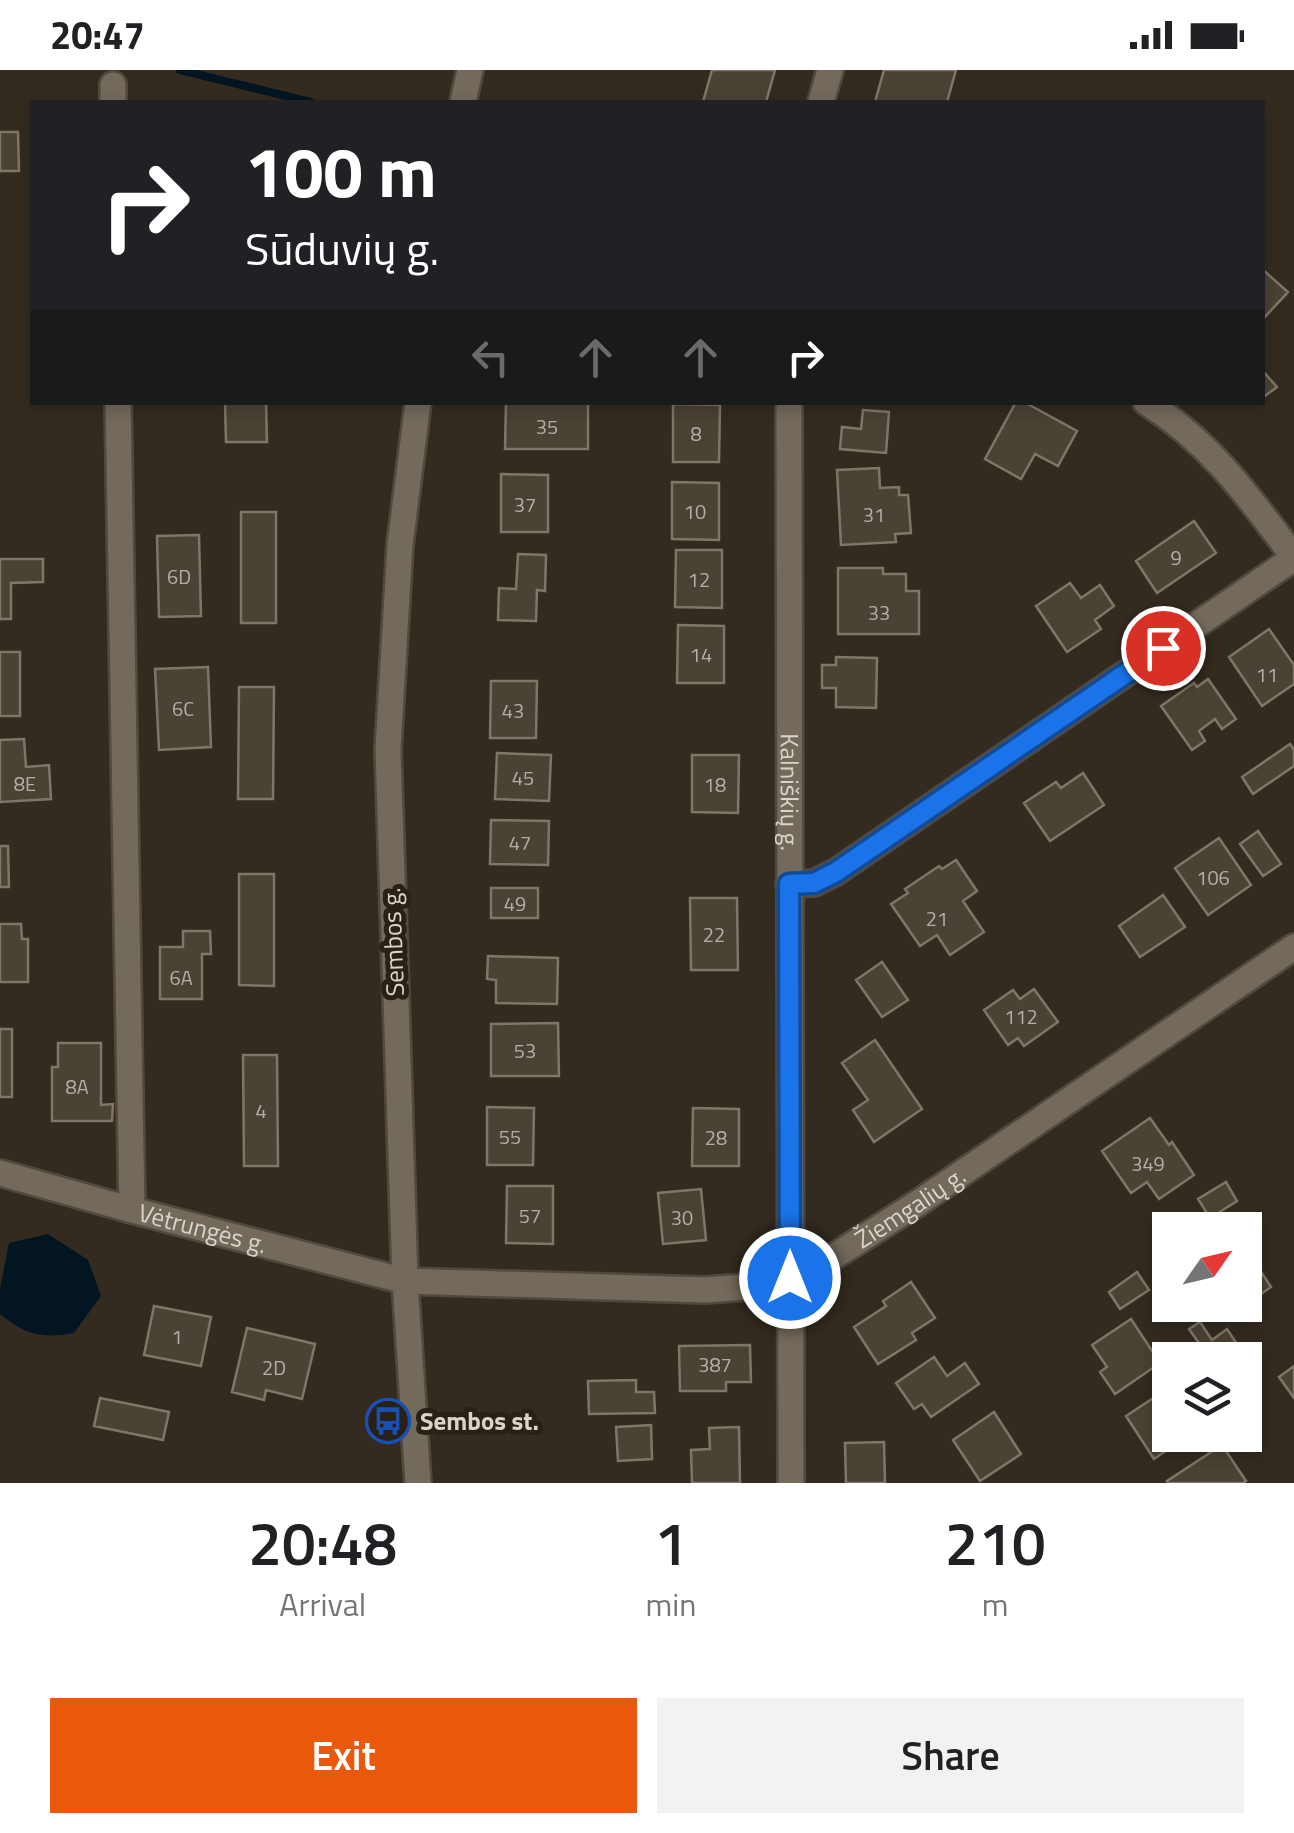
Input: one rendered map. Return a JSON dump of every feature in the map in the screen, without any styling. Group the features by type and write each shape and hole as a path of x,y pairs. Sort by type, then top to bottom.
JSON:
{"street":[{"path":"463,100 470,70"},
{"path":"822,100 830,70"},
{"path":"118,405 132,1210"},
{"name":"Sembos g.","path":"418,405 400,545 388,749 406,1281 418,1483"},
{"name":"Kalniškių g.","path":"789,405 791,1483"},
{"path":"789,884 814,883 836,872 1294,557 1227,470 1170,417 1151,405"},
{"name":"Žiemgalių g.","path":"406,1281 706,1290 790,1278 819,1266 918,1202 1294,946"},
{"name":"Vėtrungės g.","path":"0,1173 406,1281"}],"water":[{"path":"48,1234 88,1260 101,1296 74,1333 34,1334 0,1314 0,1289 9,1243"}],"building":[{"path":"712,70 775,70 767,100 704,100"},
{"path":"884,70 956,70 948,100 876,100"},
{"path":"0,132 18,132 19,171 0,171"},
{"path":"1265,272 1288,292 1265,317"},
{"path":"1265,373 1277,387 1265,396"},
{"path":"225,405 266,405 267,442 226,442"},
{"path":"506,405 588,405 588,449 505,449"},
{"path":"673,405 720,405 719,462 673,462"},
{"path":"1014,405 1029,405 1077,431 1058,466 1035,454 1021,479 985,459"},
{"path":"863,410 889,412 886,453 840,449 842,427 861,429"},
{"path":"879,468 880,488 899,487 899,495 908,495 911,533 895,534 896,542 841,545 837,470"},
{"path":"501,474 548,475 548,532 501,532"},
{"path":"672,482 719,483 719,540 672,539"},
{"path":"241,512 276,512 276,623 241,623"},
{"path":"1194,521 1216,553 1157,593 1136,561"},
{"path":"199,535 201,616 159,617 157,536"},
{"path":"676,550 722,550 722,608 675,607"},
{"path":"518,554 546,555 545,591 537,590 536,621 498,620 499,588 516,589"},
{"path":"0,559 43,559 43,582 11,583 11,619 0,619"},
{"path":"838,568 883,568 883,574 906,574 906,591 919,591 919,634 838,634"},
{"path":"1070,583 1081,598 1100,585 1114,606 1095,620 1101,629 1067,652 1036,606"},
{"path":"678,625 724,626 724,683 677,683"},
{"path":"1269,629 1294,665 1294,684 1262,706 1229,657"},
{"path":"0,652 20,652 20,716 0,716"},
{"path":"836,657 877,658 876,708 836,707 836,688 822,688 822,665 836,665"},
{"path":"208,667 211,747 159,750 155,669"},
{"path":"1208,679 1236,719 1222,729 1215,719 1199,731 1205,741 1192,750 1161,706 1194,683 1197,687"},
{"path":"491,681 537,681 536,738 490,738"},
{"path":"239,687 274,687 273,799 238,799"},
{"path":"24,739 26,767 49,765 51,799 0,802 0,740"},
{"path":"1290,744 1294,766 1253,794 1242,777"},
{"path":"497,753 551,755 549,801 495,799"},
{"path":"692,755 739,755 738,813 692,812"},
{"path":"1083,773 1104,805 1050,841 1024,803 1056,782 1061,788"},
{"path":"491,820 549,821 548,865 490,864"},
{"path":"1258,831 1281,864 1263,876 1240,844"},
{"path":"1219,838 1251,885 1208,915 1175,868"},
{"path":"0,846 8,846 9,887 0,887"},
{"path":"956,860 977,891 963,901 984,932 950,955 937,935 920,946 891,904 908,893 905,889 939,866 942,869"},
{"path":"239,874 274,874 274,986 239,985"},
{"path":"491,888 538,888 538,918 491,918"},
{"path":"1163,895 1185,927 1140,957 1119,926"},
{"path":"690,898 737,898 738,970 691,970"},
{"path":"0,924 21,924 22,939 28,939 28,982 0,982"},
{"path":"183,931 210,931 211,954 202,954 202,999 160,999 160,947 183,947"},
{"path":"488,956 558,958 557,1004 496,1003 496,980 487,979"},
{"path":"882,962 908,1000 882,1017 856,980"},
{"path":"1034,989 1058,1022 1024,1046 1018,1038 1008,1045 984,1010 1013,990 1020,999"},
{"path":"558,1023 559,1076 491,1076 491,1024"},
{"path":"0,1029 12,1029 12,1097 0,1097"},
{"path":"875,1040 922,1109 874,1142 853,1110 868,1100 842,1063"},
{"path":"58,1043 101,1043 101,1105 113,1104 112,1121 52,1121 52,1067 58,1067"},
{"path":"243,1055 277,1055 278,1166 244,1166"},
{"path":"487,1107 534,1108 533,1165 487,1165"},
{"path":"693,1108 739,1109 739,1166 692,1166"},
{"path":"1150,1118 1194,1175 1159,1199 1147,1182 1131,1193 1102,1151"},
{"path":"1226,1182 1237,1201 1220,1212 1206,1212 1198,1199"},
{"path":"507,1186 553,1186 553,1244 506,1243"},
{"path":"701,1189 706,1240 663,1244 658,1193"},
{"path":"1137,1272 1149,1290 1120,1309 1109,1292"},
{"path":"1262,1273 1271,1287 1262,1293"},
{"path":"911,1282 935,1318 912,1333 916,1340 878,1364 854,1327 886,1306 883,1301"},
{"path":"154,1306 211,1317 201,1366 144,1355"},
{"path":"1131,1319 1152,1351 1152,1369 1115,1394 1100,1372 1107,1367 1092,1345"},
{"path":"1200,1322 1212,1340 1227,1329 1236,1342 1198,1342 1189,1329"},
{"path":"247,1328 315,1344 302,1399 266,1390 264,1400 232,1392"},
{"path":"750,1345 751,1382 726,1382 726,1391 680,1391 679,1346"},
{"path":"934,1357 947,1376 965,1363 979,1384 931,1417 922,1404 914,1409 896,1383"},
{"path":"1294,1366 1294,1398 1279,1377"},
{"path":"636,1380 636,1392 654,1392 655,1413 589,1414 588,1381"},
{"path":"100,1398 169,1412 163,1440 94,1426"},
{"path":"1152,1399 1152,1452 1164,1452 1154,1459 1126,1416"},
{"path":"994,1412 1021,1454 980,1481 953,1440"},
{"path":"651,1425 652,1459 618,1461 616,1427"},
{"path":"739,1427 740,1483 692,1483 691,1450 710,1449 709,1428"},
{"path":"884,1442 885,1483 846,1483 845,1443"},
{"path":"1211,1452 1227,1452 1246,1481 1168,1483"}],"waterway":[{"path":"180,70 302,100"}],"place":[{"name":"Sembos st.","path":"388,1421"}],"route":[{"path":"790,1278 789,884 814,883 836,872 1163,648"}]}
